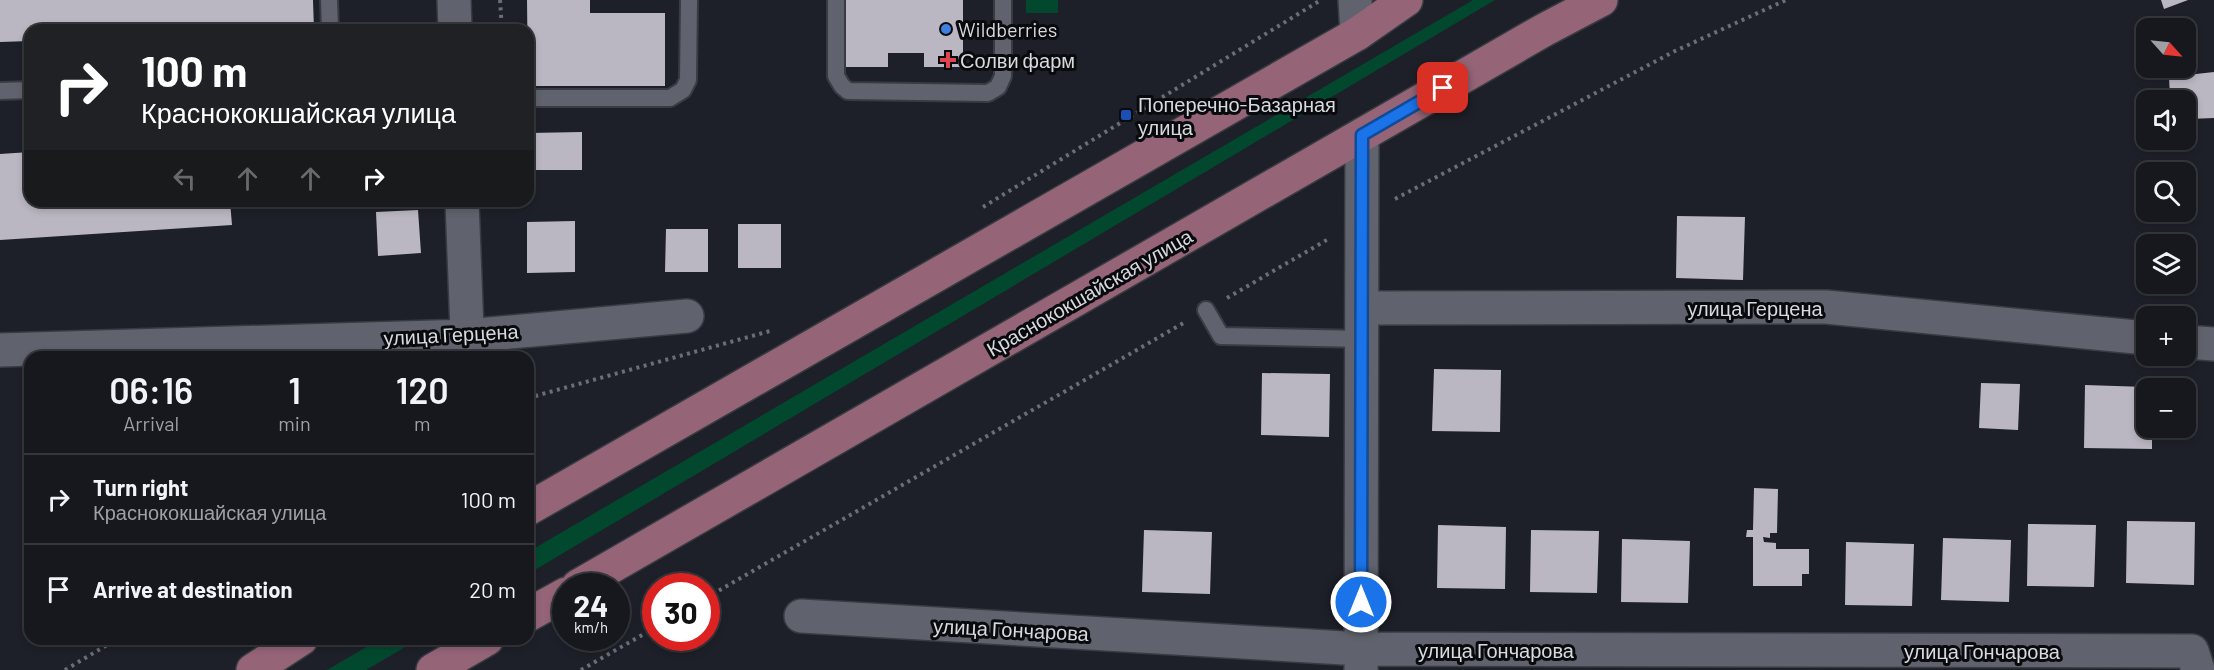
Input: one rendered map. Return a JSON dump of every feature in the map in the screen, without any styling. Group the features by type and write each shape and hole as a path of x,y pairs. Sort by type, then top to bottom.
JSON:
{"main road":[{"path":"534,506 1357,34 1406,0"},
{"name":"Краснококшайская улица","path":"601,573 1544,30 1601,0"},
{"path":"534,612 552,602"},
{"path":"253,670 292,645"},
{"path":"433,670 477,645"}],"street":[{"path":"454,0 455,24"},
{"path":"1355,0 1357,34"},
{"path":"1361,660 1362,135"},
{"path":"462,207 468,346"},
{"name":"улица Герцена","path":"1362,324 1826,307 2136,337"},
{"name":"улица Герцена","path":"0,350 468,346 687,316"},
{"path":"2196,343 2214,344"},
{"name":"улица Гончарова","path":"801,616 1361,660 2195,660"}],"lane":[{"path":"329,0 330,24"},
{"path":"534,98 670,98 677,95 686,86 689,73 689,0"},
{"path":"836,0 836,76 848,91 988,93 998,87 1003,76 1003,0"},
{"path":"0,91 24,90"},
{"path":"1206,310 1221,336 1362,324"}],"path":[{"path":"500,0 502,24"},
{"path":"975,213 1321,0"},
{"path":"720,590 1326,241 1362,215 1455,169 1675,51 1786,0"},
{"path":"534,396 772,330"},
{"path":"581,670 642,635"},
{"path":"65,670 107,645"}],"green space":[{"path":"1026,0 1058,0 1058,13 1026,13"},
{"path":"1473,0 1495,0 534,570 534,548"},
{"path":"370,645 409,645 366,670 327,670"}],"building":[{"path":"0,0 313,0 314,24 24,24 24,41 0,42"},
{"path":"527,0 590,0 590,13 665,13 665,86 534,86 534,24 527,24"},
{"path":"846,0 963,0 963,67 924,67 924,53 888,53 888,67 846,67"},
{"path":"2161,0 2188,0 2164,9"},
{"path":"2214,72 2214,118 2196,119 2196,90 2170,90 2169,78 2196,78 2196,74"},
{"path":"582,132 582,170 534,170 534,133"},
{"path":"24,152 24,207 230,207 232,225 0,240 0,154"},
{"path":"418,210 421,253 378,256 376,212"},
{"path":"1677,216 1745,217 1743,280 1676,278"},
{"path":"575,221 575,272 527,273 527,222"},
{"path":"738,224 781,224 781,268 738,268"},
{"path":"666,229 708,229 708,272 665,272"},
{"path":"1434,369 1501,370 1500,432 1432,431"},
{"path":"1262,373 1330,374 1329,437 1261,435"},
{"path":"1981,383 2020,384 2018,430 1979,428"},
{"path":"2085,385 2136,387 2136,438 2152,438 2152,449 2084,448"},
{"path":"1754,488 1778,489 1777,533 1770,533 1770,538 1763,537 1764,542 1776,543 1776,549 1809,549 1809,574 1802,574 1802,586 1753,586 1753,537 1746,537 1747,530 1753,530"},
{"path":"2127,521 2195,522 2194,585 2126,583"},
{"path":"2028,524 2096,525 2094,587 2027,586"},
{"path":"1438,525 1506,527 1505,589 1437,588"},
{"path":"1144,530 1212,532 1210,594 1142,592"},
{"path":"1531,530 1599,531 1597,593 1530,592"},
{"path":"1943,538 2011,540 2009,602 1941,600"},
{"path":"1622,539 1690,541 1688,603 1621,602"},
{"path":"1846,542 1914,544 1912,606 1845,605"}],"place":[{"name":"Wildberries","path":"946,29"},
{"name":"Солви фарм","path":"948,60"},
{"name":"Поперечно-Базарная улица","path":"1126,115"}],"route":[{"path":"1361,602 1362,135 1443,88"}]}
